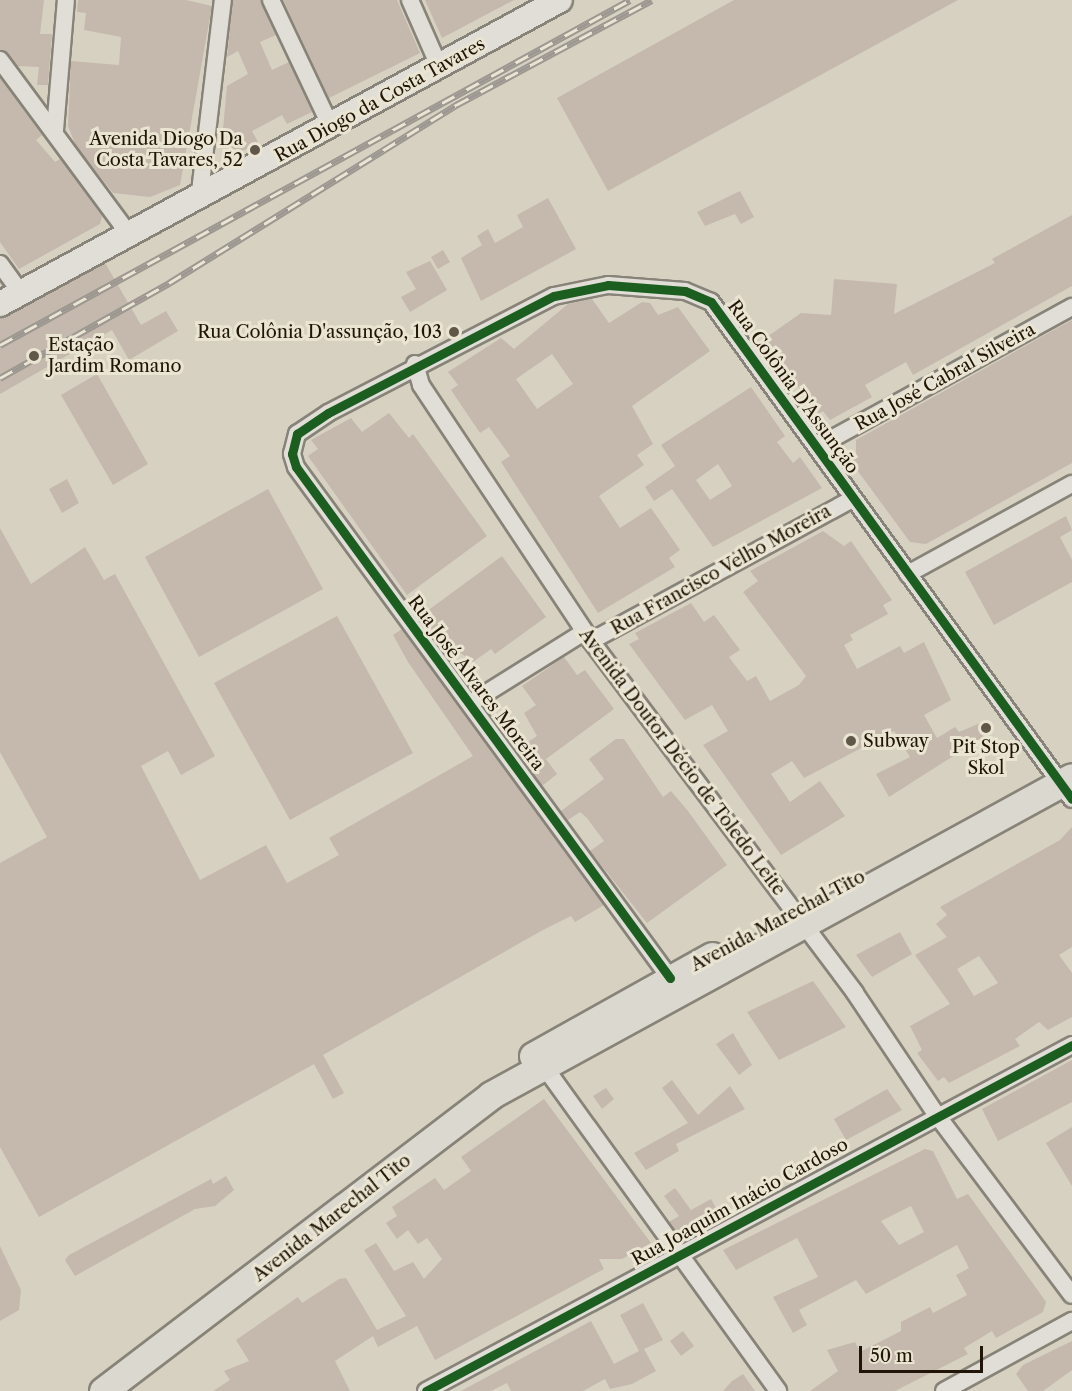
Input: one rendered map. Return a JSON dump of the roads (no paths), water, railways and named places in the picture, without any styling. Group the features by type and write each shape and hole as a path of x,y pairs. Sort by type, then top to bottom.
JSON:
{"main road":[{"name":"Avenida Marechal Tito","path":"491,1095 509,1072 626,1014 1066,777"},
{"name":"Avenida Marechal Tito","path":"103,1391 130,1366 173,1342 491,1095 546,1070 626,1014 670,978 799,919"},
{"name":"Avenida Marechal Tito","path":"129,1391 173,1342"}],"street":[{"path":"55,130 66,0"},
{"path":"199,200 223,0"},
{"path":"271,0 331,127"},
{"path":"410,0 440,66"},
{"name":"Rua Diogo da Costa Tavares","path":"0,304 199,200 552,2"},
{"path":"0,60 55,130 130,236"},
{"path":"0,264 21,293"},
{"name":"Rua Colônia D'Assunção","path":"327,413 415,364 577,287 685,291 718,309 852,499 1066,777"},
{"name":"Rua José Cabral Silveira","path":"817,447 1072,307"},
{"name":"Avenida Doutor Décio de Toledo Leite","path":"415,364 421,385 588,636 799,919 936,1114 1072,1295"},
{"name":"Rua José Alvares Moreira","path":"327,413 297,434 296,467 472,702 670,978"},
{"path":"908,574 1072,484"},
{"name":"Rua Francisco Velho Moreira","path":"472,702 588,636 852,499"},
{"name":"Rua Joaquim Inácio Cardoso","path":"426,1391 936,1114 1072,1045"},
{"path":"546,1070 777,1391"},
{"path":"944,1391 1072,1321"}],"railway":[{"path":"0,345 630,0"},
{"path":"0,378 169,283 456,105 652,0"}],"place":[{"name":"Avenida Diogo Da Costa Tavares, 52","path":"255,150"},
{"name":"Rua Colônia D'assunção, 103","path":"454,332"},
{"name":"Estação Jardim Romano","path":"34,356"},
{"name":"Pit Stop Skol","path":"986,728"},
{"name":"Subway","path":"851,741"}]}
